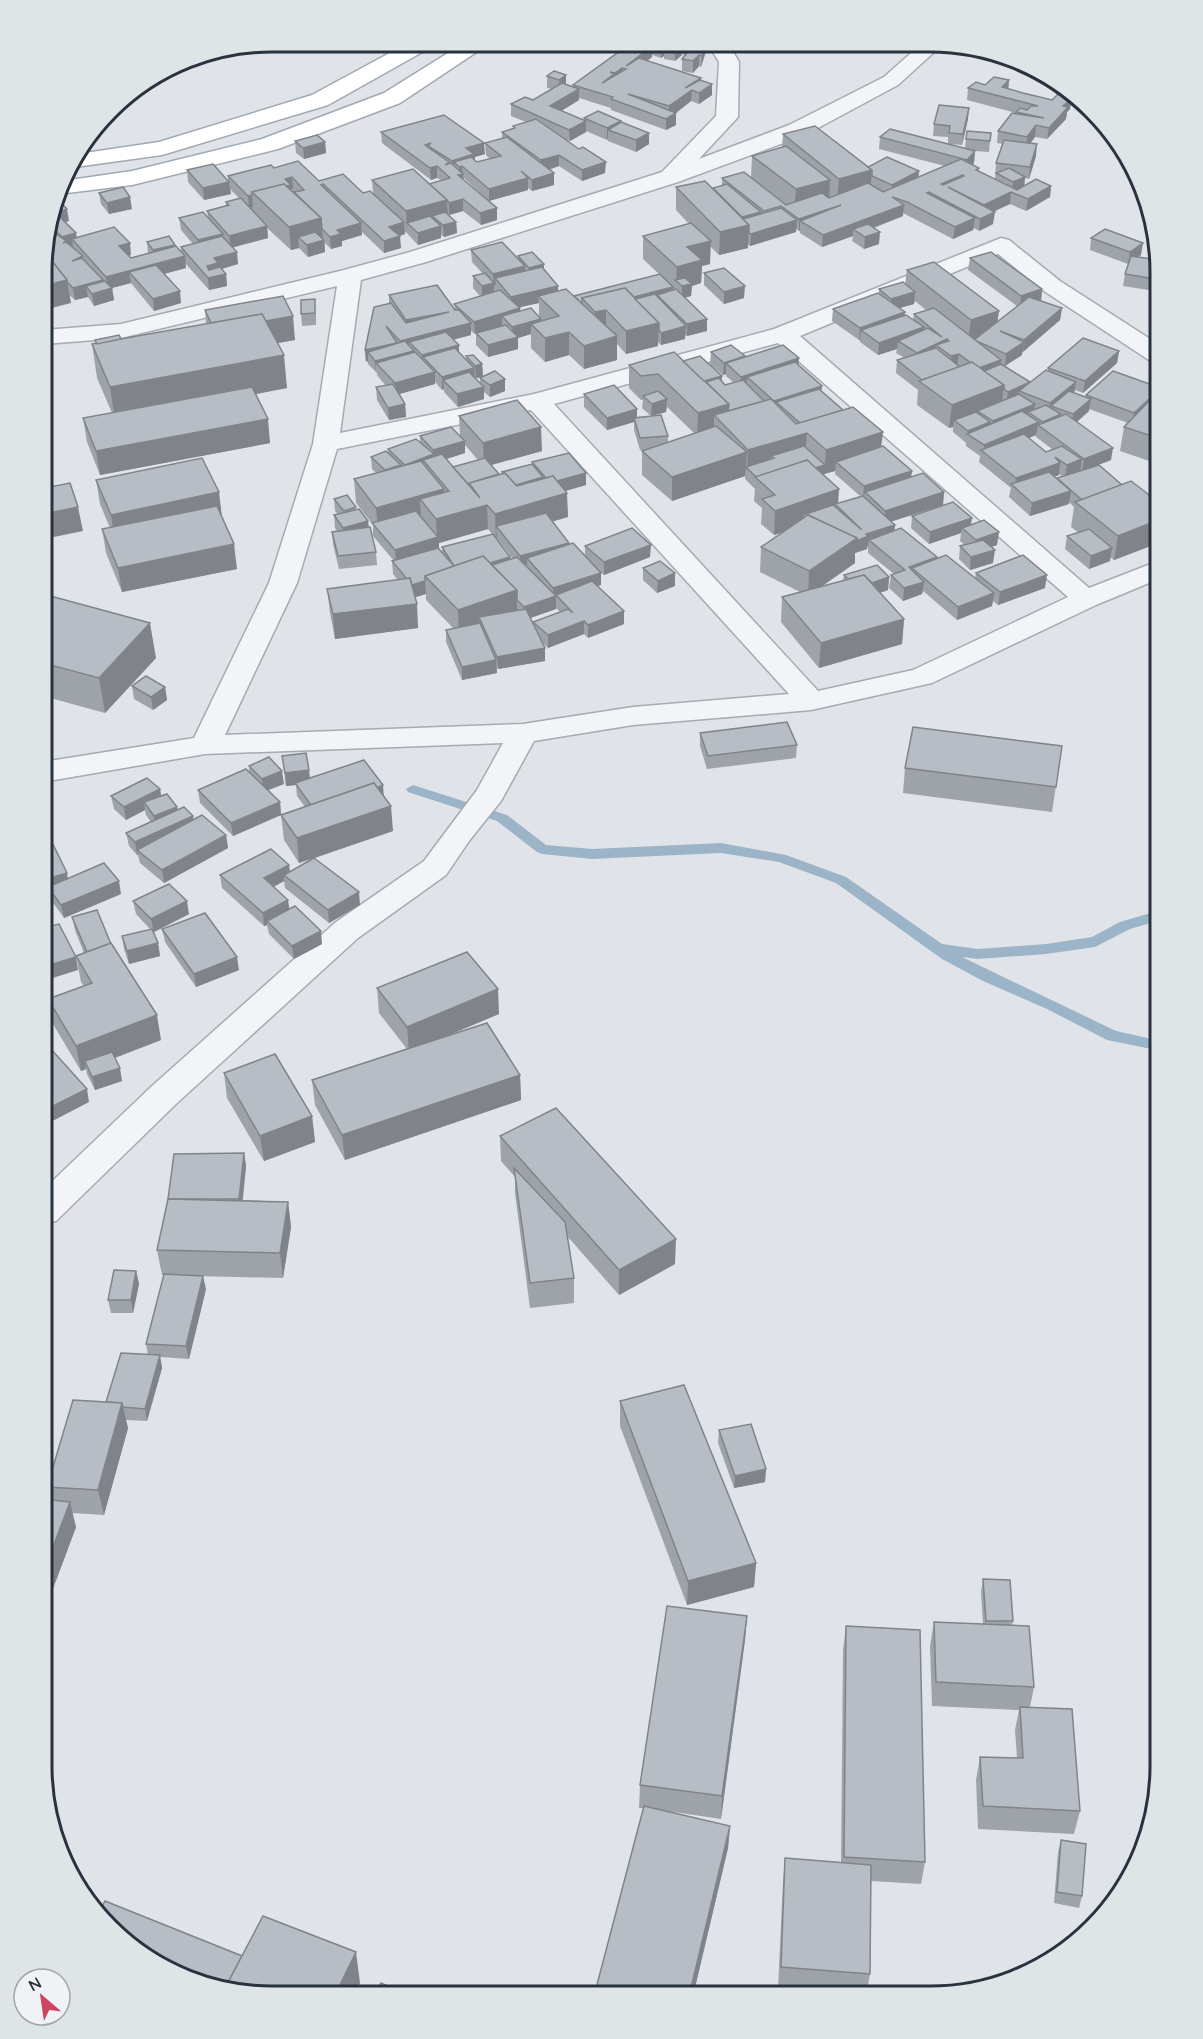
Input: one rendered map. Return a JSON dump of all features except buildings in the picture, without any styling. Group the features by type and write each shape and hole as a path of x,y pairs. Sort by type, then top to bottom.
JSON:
{"main road":[{"path":"83,160 162,148 320,100 408,52"},
{"path":"70,187 132,178 270,144 392,98 463,52"}],"street":[{"path":"670,177 727,117 729,62 723,52"},
{"path":"52,336 121,331 350,276 418,257 670,177 797,130 891,81 924,52"},
{"path":"326,444 537,401 783,334 1001,245 1052,286 1150,350"},
{"path":"205,745 283,583 326,444 350,276"},
{"path":"783,334 1086,599"},
{"path":"537,401 811,701"},
{"path":"52,770 205,745 524,733 633,716 811,701 922,677 1086,599 1150,573"},
{"path":"52,1202 164,1095 347,930 435,868 458,834 490,794 524,733"}],"waterway":[{"path":"413,789 502,818 542,849 592,854 721,848 781,858 841,880 947,955 988,977 1052,1005 1112,1036 1150,1044"},
{"path":"943,949 978,954 1046,949 1095,942 1125,925 1150,918"}]}
